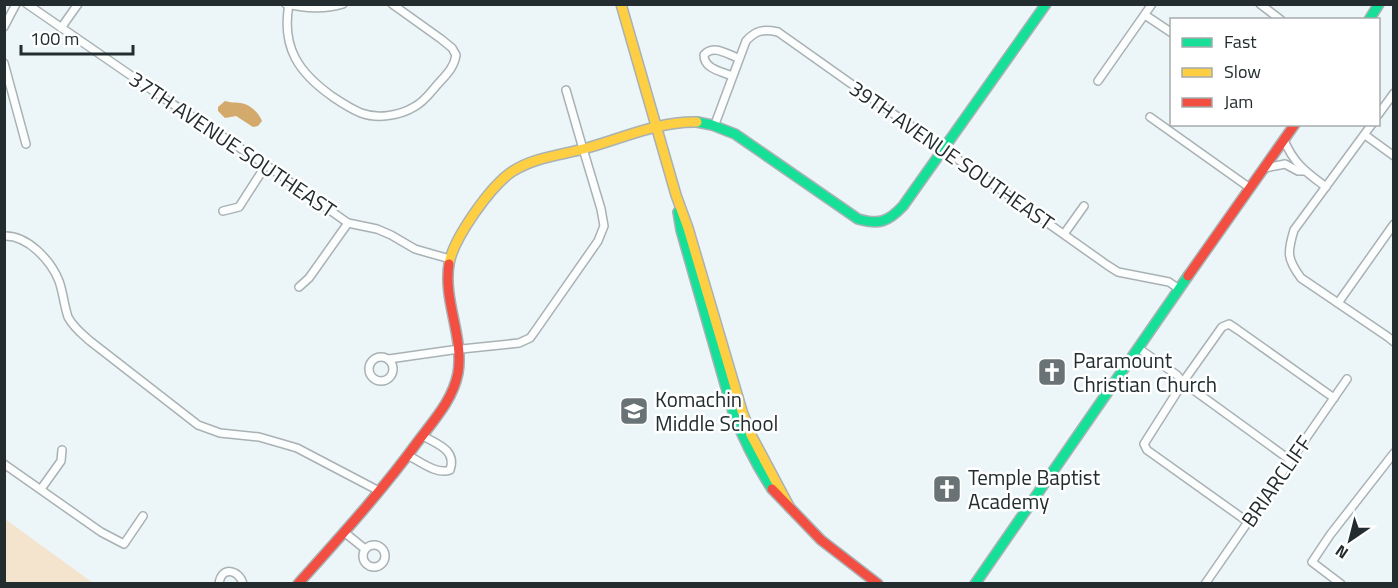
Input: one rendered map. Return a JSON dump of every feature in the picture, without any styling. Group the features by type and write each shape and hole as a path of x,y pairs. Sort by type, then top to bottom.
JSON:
{"street":[{"path":"4,27 16,4"},
{"name":"37TH AVENUE SOUTHEAST","path":"27,4 348,223 377,229 415,249 450,259"},
{"path":"61,28 78,4"},
{"path":"343,4 315,9 288,5 287,25 292,54 306,75 348,108 363,114 379,116 398,114 415,107 427,98 454,64 456,55 452,48 441,39 392,4"},
{"path":"621,4 676,195 748,427 765,464 790,508 821,540 878,584"},
{"path":"298,584 409,456 452,393 458,373 459,349 448,296 450,259 458,242 491,191 506,176 519,167 536,161 656,127 689,121 715,124 758,148 858,219 876,223 886,221 895,216 1046,4"},
{"path":"1098,81 1152,4"},
{"path":"1260,4 1278,18"},
{"path":"1370,18 1379,4"},
{"path":"1145,15 1170,32"},
{"name":"39TH AVENUE SOUTHEAST","path":"715,124 746,41 753,34 766,30 778,32 1118,272 1169,282 1179,289"},
{"path":"732,76 708,66 704,61 704,55 708,50 715,49 738,58"},
{"path":"4,63 26,144"},
{"path":"389,359 459,349 519,344 530,338 598,242 604,226 601,209 566,90"},
{"path":"1380,113 1392,99"},
{"path":"1150,117 1250,188"},
{"path":"975,584 1294,126"},
{"path":"1371,126 1294,230 1288,248 1292,265 1301,278 1394,342"},
{"path":"1365,135 1394,156"},
{"path":"1284,140 1291,156 1304,171 1326,187"},
{"path":"1264,168 1285,164 1298,171 1304,171"},
{"path":"223,211 239,207 266,165"},
{"path":"1064,234 1084,206"},
{"path":"299,287 309,278 348,223"},
{"path":"1338,303 1394,224"},
{"path":"4,236 10,235 29,243 53,267 69,319 78,330 198,425 220,433 260,437 297,448 379,491"},
{"path":"1248,522 1147,450 1144,444 1222,327 1228,324 1238,330 1334,398"},
{"path":"1138,348 1290,460"},
{"name":"BRIARCLIFF","path":"1205,584 1347,379"},
{"path":"409,456 439,471 450,470 452,458 448,452 423,436"},
{"path":"41,489 61,460 62,450"},
{"path":"1341,584 1312,562 1330,535 1394,453"},
{"path":"4,464 102,532 124,544 143,516"},
{"path":"344,532 365,549"},
{"path":"219,584 220,578 229,572 240,576 243,584"}],"shaded area":[{"path":"225,101 251,107 262,121 258,126 253,127 236,116 225,118 218,111 218,107"},
{"path":"5,519 93,583 5,583"}],"traffic: fast":[{"path":"697,122 735,134 858,219 872,222 883,221 893,216 903,206 1046,4"},
{"path":"1370,18 1379,4"},
{"path":"678,212 681,230 733,412 750,452 772,489"},
{"path":"975,584 1188,276"}],"traffic: slow":[{"path":"621,4 742,411 751,435 790,508"},
{"path":"449,264 452,253 474,213 494,188 521,166 655,127 697,122"}],"traffic: jam":[{"path":"1188,276 1294,126"},
{"path":"298,584 360,514 448,400 456,382 459,359 449,291 449,264"},
{"path":"772,489 821,540 878,584"}],"place":[{"name":"Paramount Christian Church","path":"1052,372"},
{"name":"Komachin Middle School","path":"634,411"},
{"name":"Temple Baptist Academy","path":"947,489"}]}
